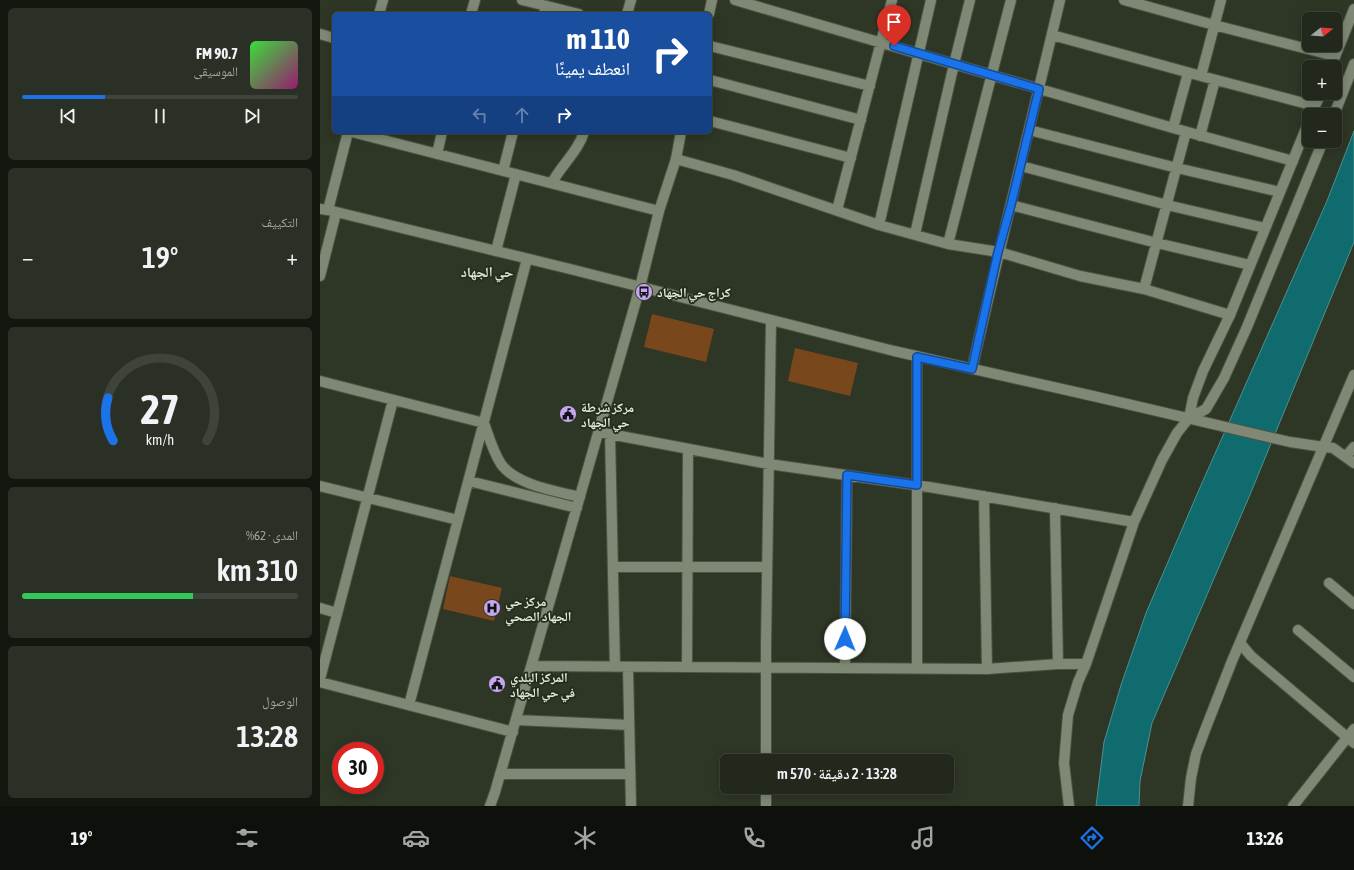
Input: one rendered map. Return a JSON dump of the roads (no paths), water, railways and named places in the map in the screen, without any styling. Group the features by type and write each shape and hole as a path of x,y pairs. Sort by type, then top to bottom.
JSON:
{"street":[{"path":"380,12 383,0"},
{"path":"472,12 475,0"},
{"path":"522,0 570,12"},
{"path":"628,12 631,0"},
{"path":"709,12 712,0"},
{"path":"735,0 1186,132 1292,161"},
{"path":"838,210 892,1 882,0"},
{"path":"879,225 931,0"},
{"path":"915,234 970,0"},
{"path":"948,244 1011,0"},
{"path":"972,369 998,252 1021,166 1060,0"},
{"path":"1124,0 1335,56"},
{"path":"1201,76 1221,0"},
{"path":"1334,60 1354,9"},
{"path":"320,34 332,37"},
{"path":"1052,35 1215,80 1306,108"},
{"path":"712,46 870,86"},
{"path":"1337,108 1354,64"},
{"path":"1173,128 1188,73"},
{"path":"1200,136 1215,80"},
{"path":"712,81 861,120"},
{"path":"712,121 851,158"},
{"path":"1029,130 1177,168 1280,192"},
{"path":"1144,289 1186,132"},
{"path":"320,276 328,210 347,134"},
{"path":"360,134 660,211"},
{"path":"437,154 442,134"},
{"path":"503,171 512,134"},
{"path":"552,183 556,174 574,153 583,134"},
{"path":"490,806 513,732 599,432 660,211 676,160 681,134"},
{"path":"1189,418 1193,398 1203,370 1230,315 1302,137"},
{"path":"1069,806 1064,763 1068,715 1078,682 1086,664 1134,522 1162,460 1177,433 1189,418 1206,408 1224,378 1247,327 1320,148"},
{"path":"676,160 733,175 879,225 948,244 998,252 1080,276 1144,289 1230,315"},
{"path":"1021,166 1167,205 1265,228"},
{"path":"496,251 516,174"},
{"path":"1011,205 1157,243 1250,265"},
{"path":"328,210 917,357 1290,442 1333,448 1350,460 1354,447"},
{"path":"409,705 527,259"},
{"path":"766,754 771,320"},
{"path":"917,357 917,669"},
{"path":"1188,806 1191,778 1196,754 1240,643 1354,375"},
{"path":"320,381 484,423"},
{"path":"393,400 320,681 513,732"},
{"path":"484,423 496,456 502,466 512,475 549,490 580,497"},
{"path":"599,432 769,464 917,485 1134,522"},
{"path":"610,434 615,666"},
{"path":"687,667 688,449"},
{"path":"845,668 847,475"},
{"path":"468,481 577,508"},
{"path":"320,486 458,520"},
{"path":"984,496 987,669"},
{"path":"1055,508 1058,664"},
{"path":"613,567 767,567"},
{"path":"1329,583 1354,604"},
{"path":"320,608 337,613"},
{"path":"1298,630 1354,677"},
{"path":"1240,643 1251,656 1352,736 1292,806"},
{"path":"532,666 987,669 1058,664 1086,664"},
{"path":"628,667 631,806"},
{"path":"516,720 629,725"},
{"path":"500,774 630,774"},
{"path":"766,794 766,806"}],"water":[{"path":"1354,131 1354,242 1249,497 1152,723 1140,781 1139,806 1096,806 1104,742 1121,685 1146,613 1327,201"}],"place":[{"name":"كراج حي الجهاد","path":"644,292"},
{"name":"مركز شرطة حي الجهاد","path":"568,414"},
{"name":"مركز حي الجهاد الصحي","path":"492,608"},
{"name":"المركز البلدي في حي الجهاد","path":"497,684"}],"district":[{"name":"حي الجهاد","path":"487,272"}]}
